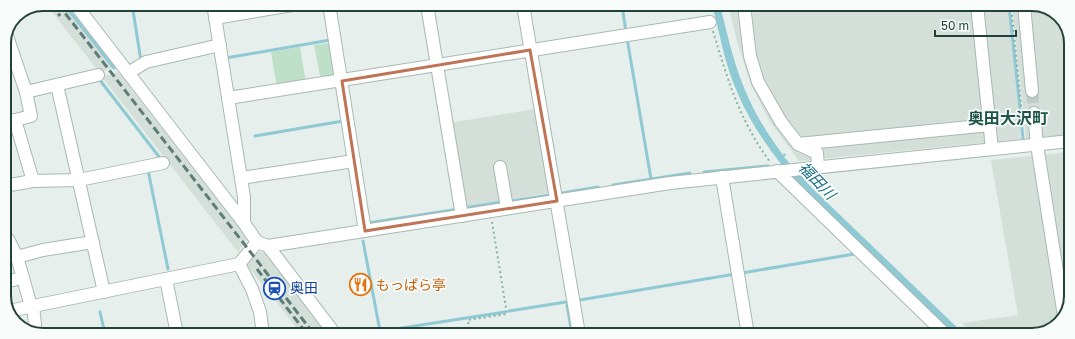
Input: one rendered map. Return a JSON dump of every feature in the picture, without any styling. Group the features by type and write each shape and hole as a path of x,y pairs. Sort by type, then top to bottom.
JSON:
{"street":[{"path":"80,11 244,223 263,244 330,328"},
{"path":"214,11 244,197 244,223"},
{"path":"215,18 256,11"},
{"path":"330,11 365,230"},
{"path":"428,11 462,216"},
{"path":"524,11 578,328"},
{"path":"745,11 750,56 758,82 780,122 798,144 817,153 818,167"},
{"path":"979,11 992,149"},
{"path":"1025,11 1032,91"},
{"path":"228,98 710,22"},
{"path":"128,73 146,62 220,45"},
{"path":"11,66 26,92 30,116 11,122"},
{"path":"26,92 98,75"},
{"path":"57,85 104,292"},
{"path":"1034,113 1037,145 1062,306"},
{"path":"11,125 33,180"},
{"path":"798,144 990,125"},
{"path":"14,310 239,264 263,244 462,216 670,183 1064,142"},
{"path":"241,178 354,161"},
{"path":"11,185 33,180 79,180 162,163"},
{"path":"500,167 507,208"},
{"path":"778,171 939,328"},
{"path":"722,178 747,328"},
{"path":"17,257 43,250 93,242"},
{"path":"11,245 17,257 32,306 35,327"},
{"path":"239,264 252,288 260,312 262,328"},
{"path":"11,281 23,278"},
{"path":"166,279 176,328"}],"path":[{"path":"707,11 736,104 753,138 778,171"},
{"path":"1012,11 1022,115"},
{"path":"469,328 468,320 507,314 490,211"}],"highlighted area":[{"path":"530,50 557,201 365,231 342,81"}],"shaded area":[{"path":"51,11 68,11 113,68 99,72"},
{"path":"730,11 1009,11 1021,139 799,161 770,122 751,85"},
{"path":"1013,11 1041,12 1050,16 1059,25 1064,41 1064,135 1026,139"},
{"path":"118,72 247,238 238,252 102,77"},
{"path":"535,109 550,193 463,207 449,123"},
{"path":"1064,153 1064,296 1063,305 1059,314 1055,319 1046,325 1032,328 967,328 962,323 1018,315 991,160"},
{"path":"258,252 266,253 324,328 294,328 295,326 247,265"}],"green space":[{"path":"329,43 334,78 321,81 314,45"},
{"path":"300,47 306,83 277,88 271,52"}],"water":[{"path":"714,11 722,11 732,53 744,88 764,128 783,155 785,153 786,155 784,157 813,189 958,328 946,328 799,186 757,130 733,83"}],"waterway":[{"path":"69,11 114,68"},
{"path":"133,11 141,61"},
{"path":"623,11 626,32"},
{"path":"1010,11 1023,138"},
{"path":"627,38 651,179"},
{"path":"226,58 330,40"},
{"path":"99,79 160,158"},
{"path":"255,136 343,121"},
{"path":"704,172 768,166"},
{"path":"148,170 168,269"},
{"path":"613,185 690,173"},
{"path":"562,193 598,187"},
{"path":"511,201 551,195"},
{"path":"464,208 502,202"},
{"path":"368,223 459,209"},
{"path":"363,241 379,328"},
{"path":"742,273 854,254"},
{"path":"580,300 735,274"},
{"path":"509,311 566,302"},
{"path":"567,305 571,328"},
{"path":"100,312 104,328"},
{"path":"402,328 505,312"}],"tunnel":[{"path":"1032,91 1034,113"}],"railway":[{"path":"56,11 60,16"},
{"path":"63,11 309,328"},
{"path":"257,269 302,328"}],"place":[{"name":"もっぱら亭","path":"360,285"},
{"name":"奥田","path":"275,288"}],"district":[{"name":"奥田大沢町","path":"1008,118"}],"water label":[{"name":"福田川","path":"817,181"}]}
